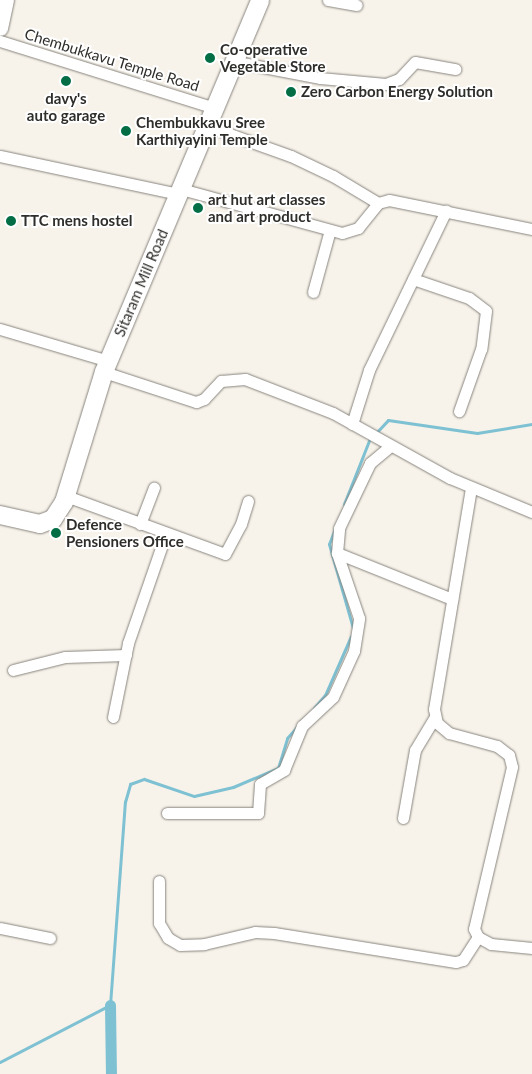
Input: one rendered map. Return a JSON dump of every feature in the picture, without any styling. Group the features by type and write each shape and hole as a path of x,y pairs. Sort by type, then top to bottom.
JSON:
{"main road":[{"path":"0,28 6,0"},
{"name":"Sitaram Mill Road","path":"0,515 40,524 53,519 66,496 106,366 215,108 237,62 260,0"}],"street":[{"path":"328,0 357,5"},
{"name":"Chembukkavu Temple Road","path":"0,40 215,108"},
{"path":"237,62 320,78 386,84 399,79 415,62 454,69"},
{"path":"208,126 291,156 334,176 378,202"},
{"path":"0,156 180,191 330,230 350,232 378,202 389,200 532,229"},
{"path":"352,424 369,370 446,211"},
{"path":"313,292 330,230"},
{"path":"413,279 469,298 486,312 481,349 459,411"},
{"path":"0,329 106,366 196,402 204,399 221,381 245,379 352,424 385,445 471,488 532,512"},
{"path":"167,813 255,814 259,812 260,784 284,770 298,733 333,697 354,650 359,618 337,553 339,528 360,480 370,463 385,445"},
{"path":"140,524 154,488"},
{"path":"159,881 159,923 168,938 180,945 204,944 255,932 274,932 456,962 463,960 478,937 474,919 512,767 509,754 496,746 449,733 436,723 435,716 452,600 471,488"},
{"path":"66,496 225,554 241,524 248,501"},
{"path":"114,717 126,655 146,583 166,533"},
{"path":"337,553 452,600"},
{"path":"13,670 65,657 126,655"},
{"path":"403,818 415,750 435,716"},
{"path":"0,928 50,938"},
{"path":"478,937 491,944 532,948"}],"waterway":[{"path":"375,434 388,420 477,433 532,424"},
{"path":"344,504 370,438"},
{"path":"334,531 329,544 353,628"},
{"path":"314,708 325,695 351,636"},
{"path":"0,1062 110,1005 125,802 130,784 144,779 194,796 233,787 278,768 287,738 297,727"},
{"path":"110,1005 111,1074"}],"place":[{"name":"Co-operative Vegetable Store","path":"210,58"},
{"name":"davy's auto garage","path":"66,81"},
{"name":"Zero Carbon Energy Solution","path":"291,92"},
{"name":"Chembukkavu Sree Karthiyayini Temple","path":"126,131"},
{"name":"art hut art classes and art product","path":"198,208"},
{"name":"TTC mens hostel","path":"11,221"},
{"name":"Defence Pensioners Office","path":"56,533"}]}
